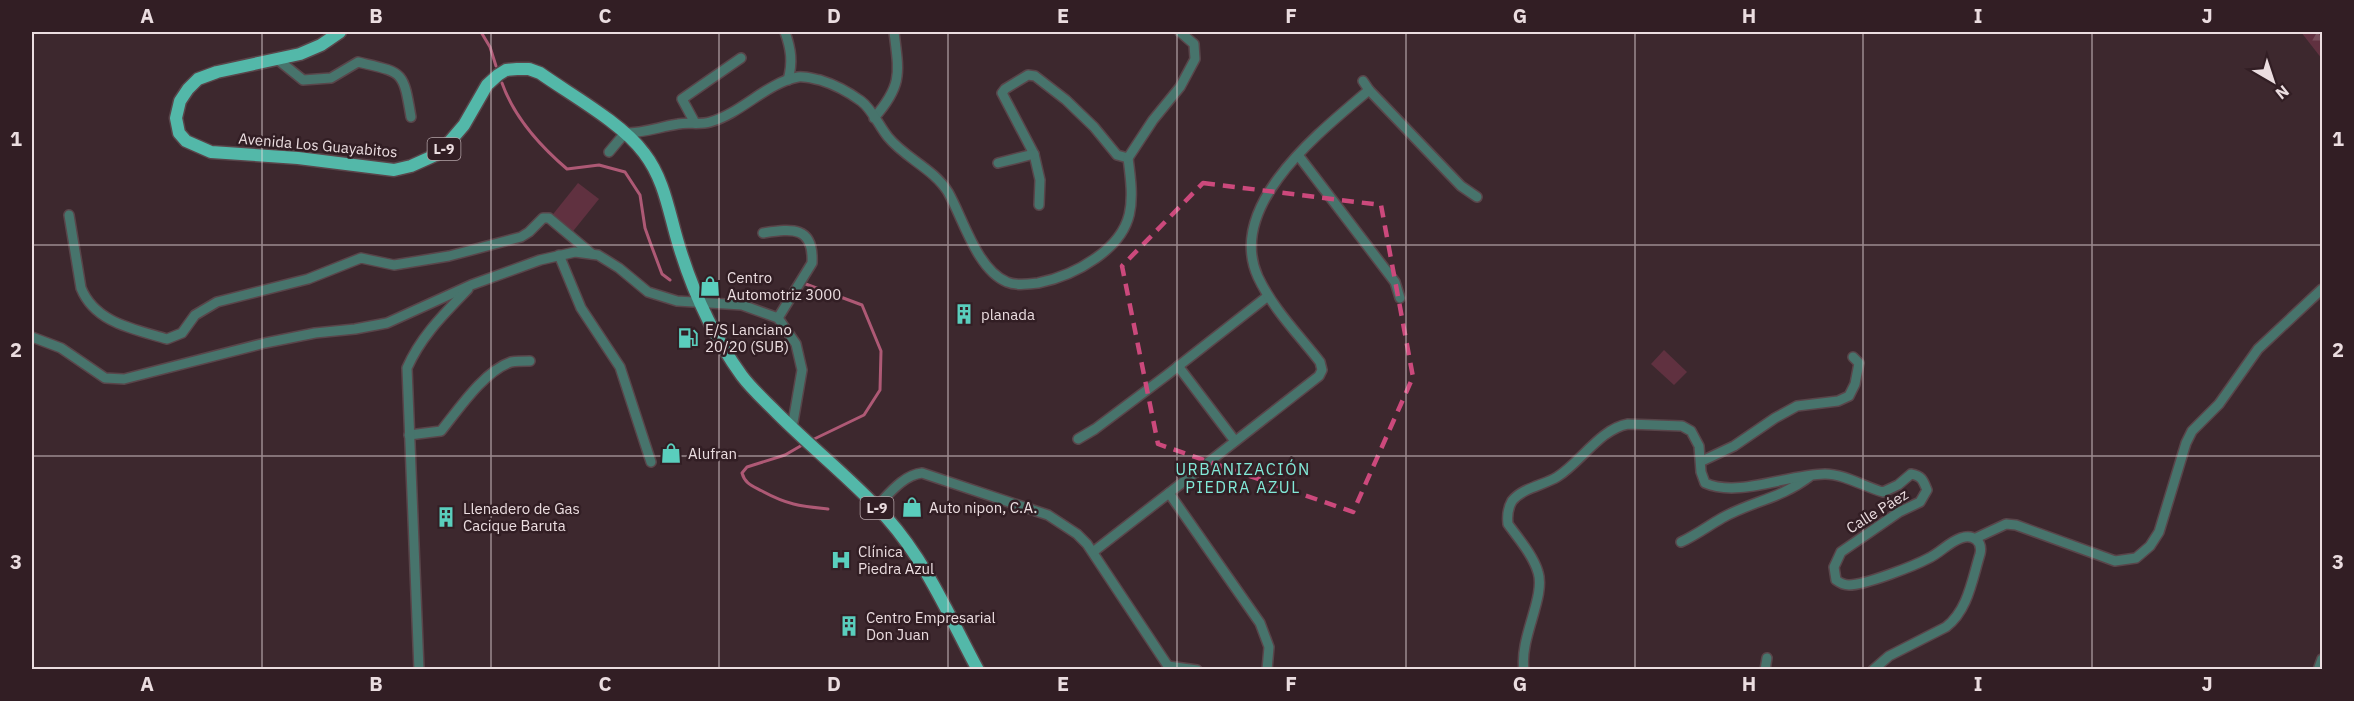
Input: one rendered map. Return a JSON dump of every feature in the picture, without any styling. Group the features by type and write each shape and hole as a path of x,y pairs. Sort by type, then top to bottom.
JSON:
{"main road":[{"name":"Avenida Los Guayabitos","path":"340,32 321,45 300,54 210,74 194,83 180,101 177,113 176,123 182,138 211,152 298,158 394,170 411,166 440,153 464,125 487,85 506,70 529,69 540,74 624,133 643,151 657,174 680,250 699,301 719,339 743,377 792,428"},
{"name":"L-9","path":"792,428 876,507 897,530 925,569 978,669"}],"street":[{"path":"785,32 792,52 788,80"},
{"path":"874,118 888,102 898,81 894,32"},
{"path":"609,152 624,133 641,133 679,124 709,123 747,105 788,80 800,76 824,81 862,102 890,139 947,190 975,247 993,272 1007,282 1027,285 1047,281 1084,266 1113,246 1125,230 1131,208 1128,158 1153,120 1180,87 1195,59 1194,44 1180,32"},
{"path":"695,123 682,99 741,58"},
{"path":"277,59 303,80 331,78 358,62 393,70 402,76 407,90 411,117"},
{"path":"1039,205 1040,180 1034,154 1002,93 1028,75 1035,76 1066,100 1094,127 1117,154 1128,158"},
{"path":"1363,81 1461,186 1477,197"},
{"path":"1093,552 1319,376 1322,370 1320,362 1268,296 1252,261 1253,228 1266,198 1298,155 1318,134 1369,90"},
{"path":"998,163 1034,154"},
{"path":"1298,155 1395,282 1400,298"},
{"path":"69,214 81,288 85,298 97,312 120,326 167,339 182,333 195,315 217,303 308,279 361,258 394,265 470,251 521,237 543,218 549,218 592,254"},
{"path":"763,233 791,229 800,232 810,243 812,254 812,263 778,318"},
{"path":"32,337 61,348 105,378 124,379 265,343 387,323 471,285 540,260 574,252 592,254 598,255 619,268 648,292 678,301 742,305 778,318 796,344 802,370 792,428"},
{"path":"560,255 581,308 620,368 651,462"},
{"path":"419,669 407,368 427,332 471,285"},
{"path":"1873,669 1889,656 1954,621 1964,605 1982,548 1976,538 2006,524 2016,525 2115,561 2136,558 2150,546 2159,532 2186,443 2192,431 2219,404 2258,349 2322,289"},
{"path":"1078,439 1095,429 1268,296"},
{"path":"1524,669 1522,659 1540,582 1538,572 1508,524 1507,516 1513,500 1557,477 1608,433 1621,425 1682,426 1697,438 1702,461 1734,446 1797,406 1838,400 1848,396 1858,371 1859,363 1853,357"},
{"path":"409,435 441,431 458,407 478,386 502,367 513,362 530,361"},
{"path":"1178,366 1234,441"},
{"name":"Calle Páez","path":"1702,461 1701,472 1705,483 1714,487 1732,488 1828,474 1883,492 1898,485 1911,474 1919,475 1927,489 1920,502 1899,512 1841,552 1836,559 1834,574 1836,580 1842,584 1857,584 1931,558 1964,537 1976,538"},
{"path":"876,507 903,481 914,474 931,474 1048,515 1077,534 1093,552 1168,668 1197,669"},
{"path":"1681,542 1699,534 1723,517 1793,489 1810,476"},
{"path":"1169,493 1260,623 1269,647 1267,669"},
{"path":"1765,669 1767,658"},
{"path":"2318,669 2322,658"}],"highlighted area":[{"path":"1203,183 1381,205 1413,377 1353,512 1158,444 1122,266"}],"green space":[{"path":"2301,32 2322,32 2322,59"},
{"path":"578,183 599,199 570,235 550,218"},
{"path":"1664,350 1687,372 1674,385 1651,364"}],"waterway":[{"path":"481,32 490,47 496,66"},
{"path":"502,83 513,108 529,130 567,169 599,165 625,172 640,195 645,228 662,274 670,280"},
{"path":"803,283 862,305 881,351 880,390 864,415 810,441"},
{"path":"804,444 785,455 747,467 742,473 743,477 753,486 779,499 802,506 828,509"}],"place":[{"name":"Centro Automotriz 3000","path":"710,286"},
{"name":"planada","path":"964,314"},
{"name":"E/S Lanciano 20/20 (SUB)","path":"688,338"},
{"name":"Alufran","path":"671,453"},
{"name":"Auto nipon, C.A.","path":"912,507"},
{"name":"Llenadero de Gas Cacique Baruta","path":"446,517"},
{"name":"Clínica Piedra Azul","path":"841,560"},
{"name":"Centro Empresarial Don Juan","path":"849,626"}],"district":[{"name":"URBANIZACIÓN PIEDRA AZUL","path":"1243,478"}]}
